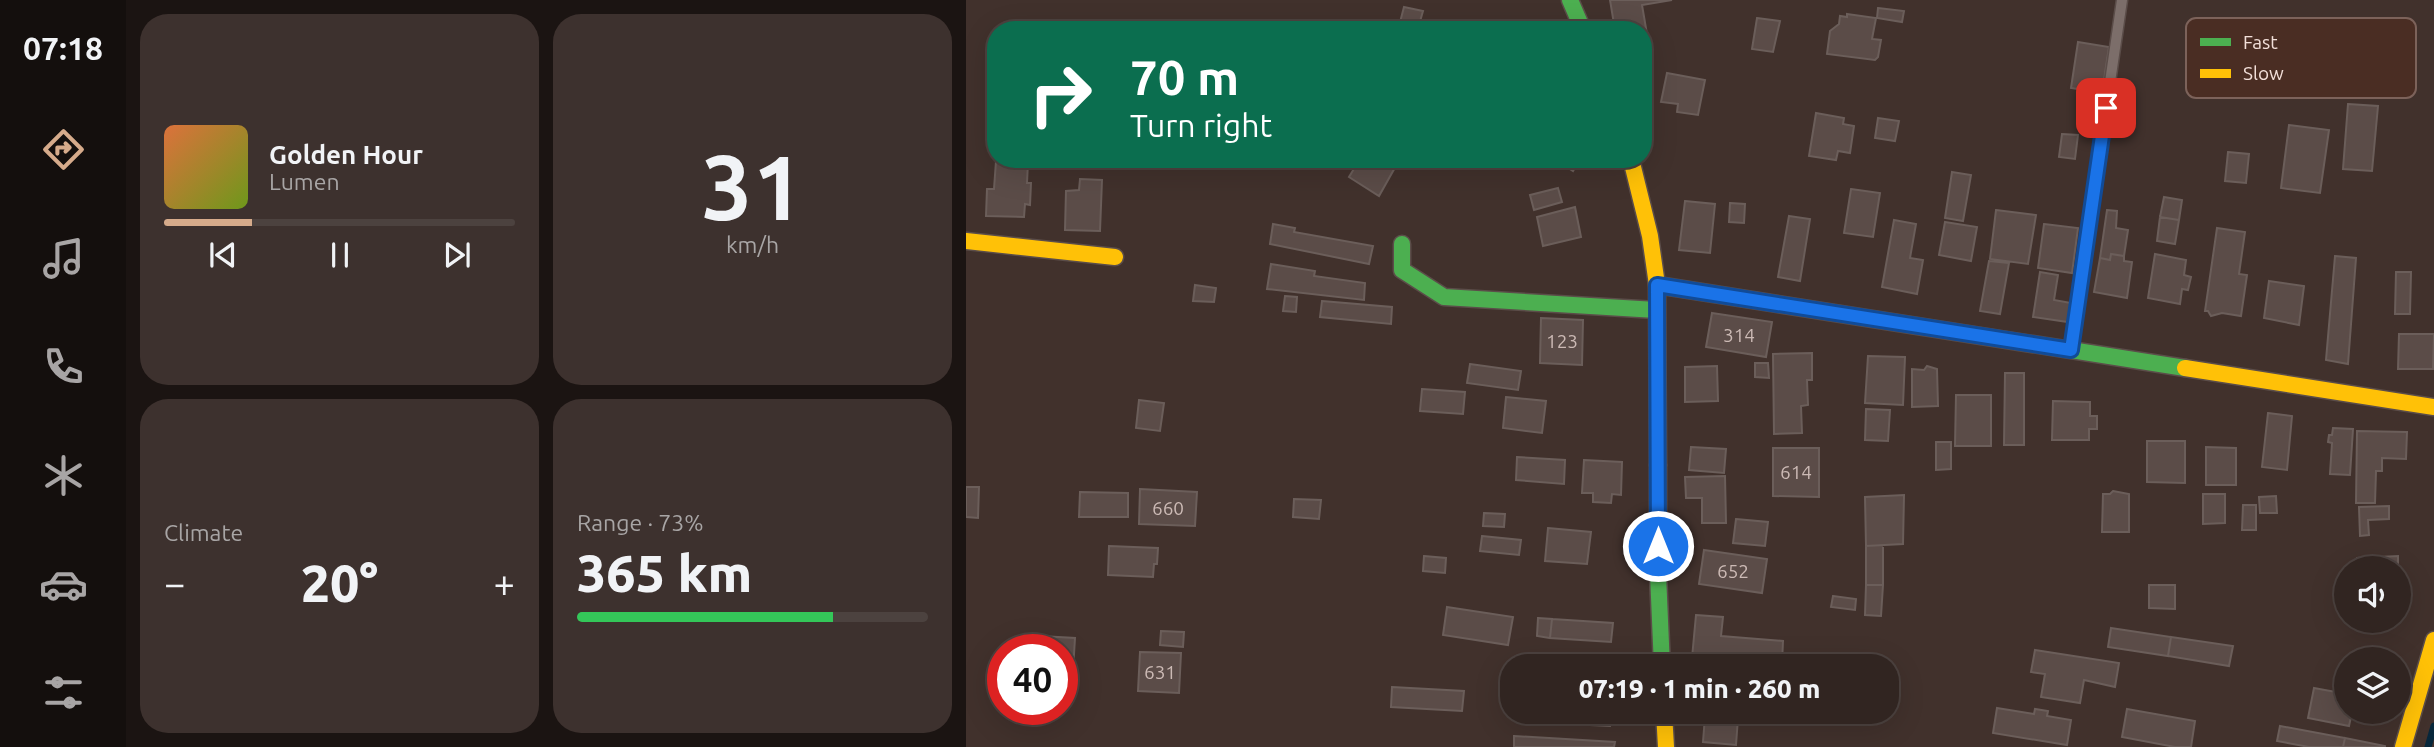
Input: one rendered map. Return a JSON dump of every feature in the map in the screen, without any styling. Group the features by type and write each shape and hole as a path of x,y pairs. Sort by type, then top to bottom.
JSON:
{"street":[{"path":"1570,0 1579,21"},
{"path":"1633,168 1650,236 1657,285 1658,574 1661,654"},
{"path":"966,241 1115,257"},
{"path":"1402,244 1402,270 1444,297 1656,310"},
{"path":"1657,285 2434,407"},
{"path":"2403,747 2434,640"},
{"path":"1665,724 1666,747"}],"lane":[{"path":"2071,350 2122,0"}],"building":[{"path":"1610,0 1672,0 1642,5 1645,21 1614,21"},
{"path":"1404,7 1423,11 1420,21 1400,21"},
{"path":"1878,8 1904,11 1902,22 1877,18"},
{"path":"1847,14 1876,18 1872,39 1881,40 1875,60 1827,54 1830,31 1839,24 1840,16 1847,17"},
{"path":"1757,18 1780,21 1773,52 1752,49"},
{"path":"2078,42 2109,47 2102,93 2071,88"},
{"path":"1667,73 1705,80 1698,115 1677,112 1678,104 1661,102"},
{"path":"2348,104 2378,106 2372,171 2343,169"},
{"path":"1816,113 1844,118 1843,124 1854,126 1850,153 1838,151 1836,160 1809,156"},
{"path":"1878,118 1899,121 1895,141 1875,138"},
{"path":"2289,125 2329,130 2320,193 2281,188"},
{"path":"2062,134 2078,135 2075,159 2059,157"},
{"path":"2228,152 2249,154 2246,183 2225,181"},
{"path":"996,168 1028,168 1027,183 1031,183 1030,205 1025,204 1024,217 986,216 987,189 994,189"},
{"path":"1354,168 1395,168 1379,196 1349,177"},
{"path":"1952,172 1971,175 1963,221 1945,218"},
{"path":"1080,179 1102,180 1100,231 1065,230 1066,191 1079,190"},
{"path":"1558,188 1562,202 1534,210 1530,195"},
{"path":"1851,189 1880,193 1873,237 1844,233"},
{"path":"2164,197 2182,200 2179,220 2160,217"},
{"path":"1685,201 1715,204 1710,253 1679,250"},
{"path":"1730,203 1745,204 1744,223 1729,222"},
{"path":"1575,207 1581,237 1543,246 1537,217"},
{"path":"1996,210 2036,215 2028,264 1990,259"},
{"path":"2107,210 2117,211 2116,228 2128,230 2124,256 2111,254 2110,260 2100,258"},
{"path":"1789,216 1810,219 1800,281 1778,277"},
{"path":"2160,217 2179,220 2175,244 2157,241"},
{"path":"1894,220 1916,224 1910,258 1923,260 1917,294 1882,287"},
{"path":"1945,222 1977,227 1971,261 1939,255"},
{"path":"1273,224 1295,228 1294,232 1373,246 1369,264 1270,244"},
{"path":"2044,224 2078,228 2072,273 2038,268"},
{"path":"2217,228 2245,232 2239,274 2247,275 2241,316 2222,313 2211,316 2205,311"},
{"path":"2111,254 2124,256 2124,261 2132,262 2127,298 2094,292 2100,258 2110,260"},
{"path":"2155,254 2186,260 2184,275 2191,277 2188,290 2182,289 2180,304 2148,298"},
{"path":"2335,256 2356,258 2348,364 2326,360"},
{"path":"1989,261 2009,263 2000,314 1980,311"},
{"path":"1271,264 1315,271 1314,276 1365,283 1364,300 1267,289"},
{"path":"2040,272 2058,275 2054,300 2071,303 2068,322 2033,317"},
{"path":"2396,272 2411,272 2410,314 2395,314"},
{"path":"2269,281 2304,286 2299,325 2264,318"},
{"path":"1195,285 1216,288 1214,302 1193,301"},
{"path":"1285,296 1297,297 1296,312 1283,311"},
{"path":"1322,301 1392,307 1391,324 1320,317"},
{"path":"1712,313 1772,322 1766,357 1706,347"},
{"path":"1541,318 1583,320 1582,365 1540,363"},
{"path":"2399,334 2434,334 2433,369 2398,369"},
{"path":"1812,353 1812,380 1807,380 1808,405 1801,406 1802,433 1774,434 1773,354"},
{"path":"1868,356 1905,357 1903,405 1865,403"},
{"path":"1755,363 1768,363 1769,378 1755,377"},
{"path":"1470,364 1521,371 1518,390 1467,383"},
{"path":"1717,366 1718,401 1685,402 1685,367"},
{"path":"1927,366 1937,369 1938,406 1912,407 1912,369 1924,370"},
{"path":"2005,373 2024,373 2024,445 2004,445"},
{"path":"1422,389 1465,392 1463,414 1420,411"},
{"path":"1956,395 1991,395 1991,446 1955,446"},
{"path":"1506,397 1546,401 1542,433 1503,428"},
{"path":"1139,400 1164,403 1160,431 1136,428"},
{"path":"2053,401 2090,402 2090,416 2097,416 2097,429 2089,429 2089,440 2052,440"},
{"path":"1866,409 1890,410 1888,441 1865,440"},
{"path":"2268,413 2292,416 2287,470 2262,467"},
{"path":"2333,428 2353,429 2350,475 2330,474 2332,443 2328,442"},
{"path":"2357,431 2407,432 2406,459 2382,458 2382,471 2376,471 2375,503 2356,503"},
{"path":"2147,441 2185,441 2185,483 2147,482"},
{"path":"1936,442 1951,442 1951,469 1936,470"},
{"path":"1691,447 1726,449 1724,473 1689,470"},
{"path":"2206,447 2236,448 2236,485 2206,485"},
{"path":"1773,448 1819,448 1819,497 1773,496"},
{"path":"1517,457 1565,460 1564,484 1516,480"},
{"path":"1584,460 1622,462 1621,495 1612,494 1611,503 1593,502 1593,493 1582,493"},
{"path":"1725,476 1726,523 1702,523 1702,498 1686,498 1685,477"},
{"path":"966,487 979,487 978,518 966,517"},
{"path":"1140,489 1197,492 1195,526 1139,524"},
{"path":"2113,491 2129,494 2129,532 2102,532 2103,494"},
{"path":"1080,492 1128,493 1128,517 1079,517"},
{"path":"2203,494 2225,494 2225,523 2203,524"},
{"path":"1904,495 1903,544 1866,546 1865,497"},
{"path":"2276,496 2277,513 2260,513 2259,497"},
{"path":"1294,499 1321,500 1319,519 1293,517"},
{"path":"2243,505 2256,505 2256,530 2242,530"},
{"path":"2389,506 2389,519 2368,520 2369,535 2360,536 2359,507"},
{"path":"1484,513 1505,514 1504,527 1483,526"},
{"path":"1736,519 1768,522 1765,546 1733,543"},
{"path":"1548,528 1591,532 1587,564 1545,561"},
{"path":"1482,536 1521,540 1519,555 1480,551"},
{"path":"1109,546 1158,548 1153,577 1108,575"},
{"path":"1866,546 1883,546 1883,585 1866,585"},
{"path":"1704,550 1767,559 1762,593 1699,584"},
{"path":"1424,556 1446,558 1445,573 1423,571"},
{"path":"1866,585 1883,585 1881,616 1865,615"},
{"path":"2149,585 2175,585 2175,609 2149,608"},
{"path":"1833,596 1856,599 1855,610 1831,607"},
{"path":"1447,607 1513,617 1508,645 1443,635"},
{"path":"1696,615 1723,617 1721,636 1783,641 1782,654 1692,654"},
{"path":"1538,618 1552,619 1550,638 1537,636"},
{"path":"1552,619 1613,623 1611,642 1550,638"},
{"path":"2111,628 2171,637 2168,656 2108,647"},
{"path":"1161,631 1184,632 1183,647 1160,645"},
{"path":"2171,637 2233,646 2229,666 2168,656"},
{"path":"2035,650 2119,663 2115,687 2084,680 2080,703 2041,697 2045,674 2031,672"},
{"path":"1140,652 1181,653 1179,693 1138,691"},
{"path":"1392,687 1464,691 1462,711 1391,707"},
{"path":"2314,688 2334,692 2334,723 2308,718"},
{"path":"1997,708 2034,714 2035,709 2048,711 2047,716 2071,720 2067,745 1993,733"},
{"path":"2127,709 2195,721 2191,747 2175,747 2122,737"},
{"path":"1569,724 1610,724 1610,726"},
{"path":"1704,724 1738,724 1736,745 1703,742"},
{"path":"2280,726 2345,738 2343,747 2309,747 2277,741"},
{"path":"1514,736 1615,742 1614,747 1514,747"},
{"path":"2345,738 2385,746 2385,747 2343,747"}],"waterway":[{"path":"2428,747 2434,726"}],"traffic: fast":[{"path":"1570,0 1579,21"},
{"path":"1402,244 1402,270 1444,297 1656,310"},
{"path":"1657,285 2185,368"},
{"path":"1658,465 1661,654"}],"traffic: slow":[{"path":"1633,168 1650,236 1657,285 1658,465"},
{"path":"966,241 1115,257"},
{"path":"2185,368 2434,407"},
{"path":"2403,747 2434,640"},
{"path":"1665,724 1666,747"}],"route":[{"path":"1658,546 1657,285 2071,350 2106,108"}]}
